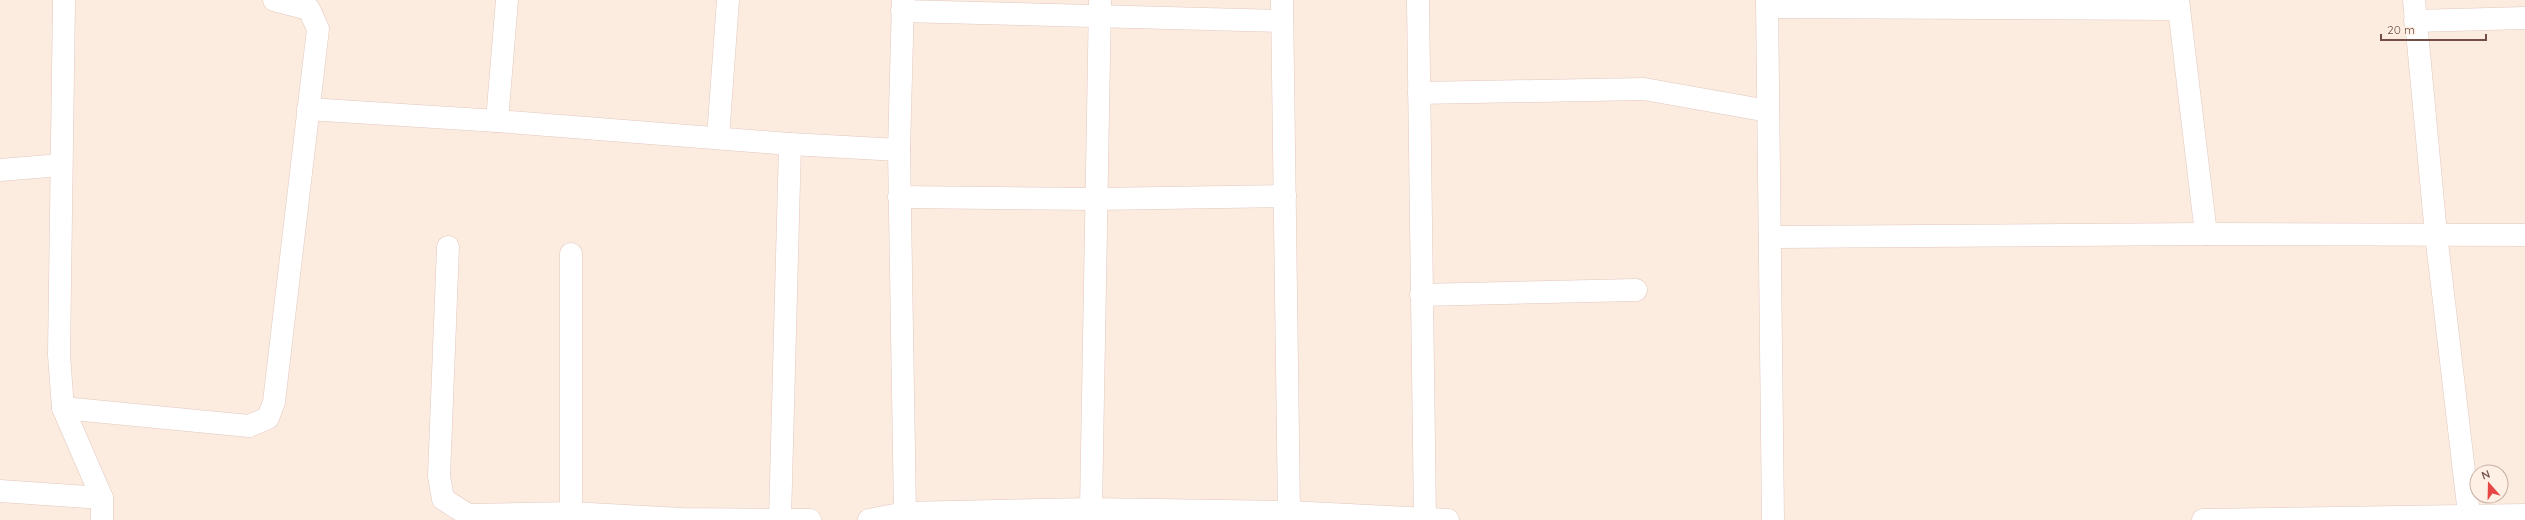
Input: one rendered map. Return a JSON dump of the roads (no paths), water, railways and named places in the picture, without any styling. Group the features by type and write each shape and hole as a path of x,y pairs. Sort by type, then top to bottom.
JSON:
{"street":[{"path":"64,0 58,354 63,408 102,498 102,520"},
{"path":"63,408 249,426 268,418 274,402 318,29 309,9 274,0"},
{"path":"497,121 507,0"},
{"path":"718,137 728,0"},
{"path":"1418,0 1425,519"},
{"path":"1773,520 1767,4 2178,4 2206,234"},
{"path":"905,514 899,197 903,6 1282,10 1289,512"},
{"path":"1091,509 1100,8"},
{"path":"2469,514 2436,234 2414,10 2525,18"},
{"path":"1419,93 1644,90 1768,111"},
{"path":"308,109 718,137 790,144 899,150"},
{"path":"780,519 790,144"},
{"path":"0,170 61,165"},
{"path":"899,197 1097,199 1285,196"},
{"path":"1770,237 2206,234 2525,235"},
{"path":"448,247 439,476 443,499 468,514 681,519 810,520"},
{"path":"571,254 571,517"},
{"path":"1421,295 1636,290"},
{"path":"0,491 102,498"},
{"path":"869,520 905,514 1091,509 1289,512 1448,520"},
{"path":"2203,520 2469,514 2525,515"}]}
